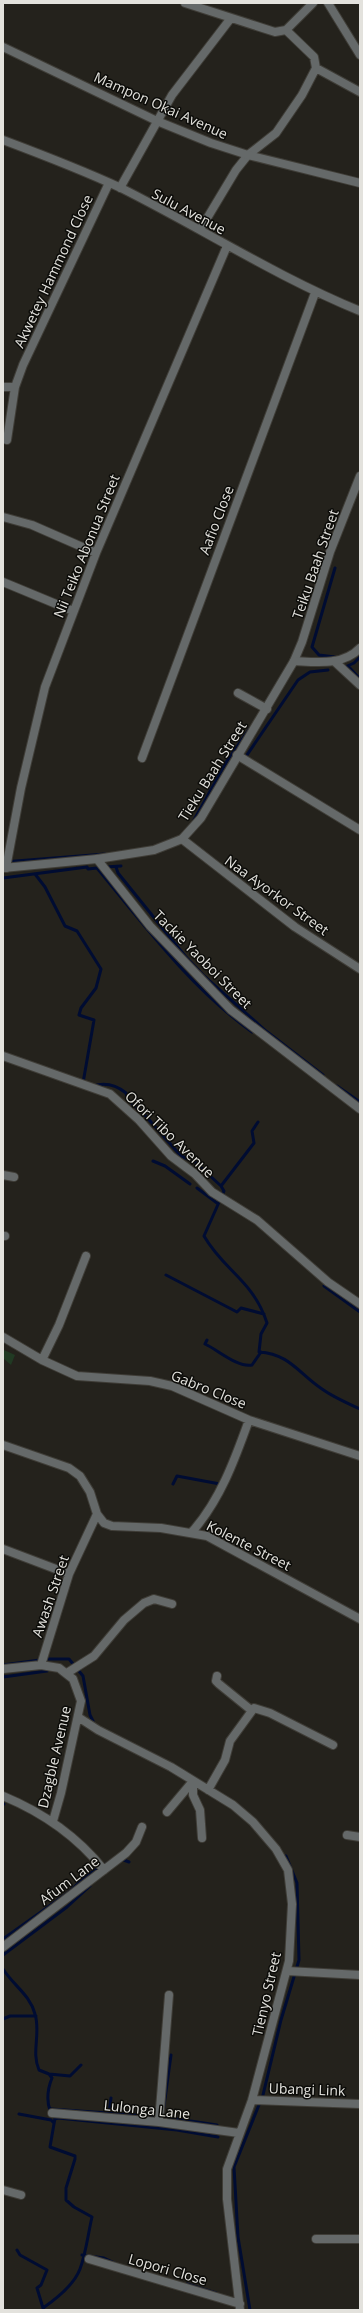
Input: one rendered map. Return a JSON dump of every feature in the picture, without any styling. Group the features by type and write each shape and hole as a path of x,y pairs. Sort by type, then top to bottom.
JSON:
{"street":[{"path":"185,3 275,32 286,30 313,3"},
{"path":"328,3 360,55"},
{"path":"120,188 157,120 172,96 232,18"},
{"path":"200,230 236,170 248,155 276,133 302,95 316,68 314,57 286,30"},
{"name":"Mampon Okai Avenue","path":"3,47 157,120 211,143 248,155 360,183"},
{"path":"316,68 360,92"},
{"name":"Sulu Avenue","path":"3,140 62,162 110,183 315,292 360,311"},
{"name":"Akwetey Hammond Close","path":"7,440 15,387 46,313 110,183"},
{"name":"Nii Teiko Abonua Street","path":"5,868 21,788 45,687 96,553 227,246"},
{"name":"Aafio Close","path":"142,758 315,292"},
{"path":"3,387 15,387"},
{"name":"Teiku Baah Street","path":"294,661 330,552 360,476"},
{"path":"3,517 32,525 96,553"},
{"path":"3,582 73,611"},
{"path":"294,661 334,661 348,658 360,648"},
{"name":"Tieku Baah Street","path":"5,868 97,859 154,850 182,839 200,818 237,754 267,709 294,661"},
{"path":"334,661 360,686"},
{"path":"238,692 267,709"},
{"path":"237,754 360,830"},
{"name":"Naa Ayorkor Street","path":"182,839 241,887 299,930 360,969"},
{"name":"Tackie Yaoboi Street","path":"97,859 150,926 231,1010 360,1109"},
{"name":"Ofori Tibo Avenue","path":"3,1056 72,1079 86,1086 110,1094 146,1128 171,1156 195,1174 217,1195 257,1220 328,1282 360,1304"},
{"path":"3,1175 14,1178"},
{"path":"42,1360 59,1325 86,1256"},
{"name":"Gabro Close","path":"3,1337 42,1360 77,1376 150,1382 172,1386 249,1420 360,1456"},
{"path":"191,1532 208,1511 227,1477 249,1420"},
{"path":"3,1445 68,1468 80,1476 90,1492 97,1514"},
{"name":"Kolente Street","path":"97,1514 104,1523 112,1526 191,1532 207,1536 360,1619"},
{"name":"Awash Street","path":"42,1665 69,1574 97,1514"},
{"path":"3,1549 69,1574"},
{"path":"3,1669 42,1665 59,1668 67,1673 94,1656 124,1620 144,1603 154,1599 172,1604"},
{"name":"Dzagble Avenue","path":"53,1821 81,1701 74,1681 67,1673"},
{"path":"217,1676 216,1681 219,1684 252,1710"},
{"path":"208,1790 225,1760 230,1741 252,1710 258,1708 333,1744"},
{"name":"Tienyo Street","path":"78,1716 98,1730 193,1780 233,1806 253,1822 279,1854 288,1870 291,1887 291,1932 287,1970 252,2100 228,2160 226,2182 240,2307"},
{"path":"167,1812 193,1780"},
{"path":"193,1780 193,1795 200,1810 202,1838"},
{"path":"3,1796 53,1821 90,1853 104,1870"},
{"name":"Afum Lane","path":"3,1947 126,1853 136,1842 142,1827"},
{"path":"347,1835 360,1837"},
{"path":"287,1970 360,1976"},
{"path":"159,2122 169,1995"},
{"name":"Ubangi Link","path":"252,2100 360,2104"},
{"name":"Lulonga Lane","path":"52,2113 159,2122 239,2133"},
{"path":"3,2190 21,2195"},
{"path":"316,2239 360,2239"},
{"name":"Lopori Close","path":"89,2260 240,2307"}],"green space":[{"path":"4,1350 15,1355 11,1365 3,1358"}],"waterway":[{"path":"335,568 312,647 319,655 335,657"},
{"path":"343,668 354,663 360,657"},
{"path":"348,666 360,679"},
{"path":"247,755 298,680 310,672 328,670"},
{"path":"194,820 227,761 250,728"},
{"path":"3,862 105,854"},
{"path":"105,867 121,866"},
{"path":"3,878 87,867 88,869 97,868"},
{"path":"116,867 118,873 185,956 203,975 266,1031 323,1075"},
{"path":"97,868 169,955 209,996 252,1032"},
{"path":"35,874 45,887 65,926 77,931 101,969 96,988 81,1008 79,1015 94,1020 83,1083"},
{"path":"93,1086 102,1084 111,1085 126,1093 127,1099 143,1113 181,1156 195,1162 221,1186 224,1191 204,1236 220,1258 254,1296 261,1308 267,1323 261,1334 259,1352 279,1357 294,1366 326,1392 360,1409"},
{"path":"337,1086 360,1102"},
{"path":"221,1186 254,1143 252,1131 258,1122"},
{"path":"153,1161 165,1166 190,1184"},
{"path":"197,1188 217,1203"},
{"path":"166,1275 237,1312 241,1308 264,1314"},
{"path":"324,1286 360,1312"},
{"path":"207,1340 205,1344 241,1364 252,1365 261,1352"},
{"path":"173,1484 177,1476 220,1484"},
{"path":"3,1665 47,1659 69,1659 83,1676 90,1715 93,1721"},
{"path":"3,1677 47,1671"},
{"path":"250,2310 238,2237 234,2167 263,2095 281,2020 299,1960 297,1883 286,1856"},
{"path":"121,1859 129,1862"},
{"path":"3,1939 69,1892 87,1875 109,1862"},
{"path":"3,1955 67,1907 90,1886"},
{"path":"3,1969 26,1996 33,2007 37,2021 36,2056 39,2070 49,2074 70,2076 81,2065"},
{"path":"3,2019 10,2016 36,2016"},
{"path":"163,2113 171,2055"},
{"path":"44,2310 43,2308 74,2281 84,2257 92,2217 74,2207 66,2200 66,2188 75,2156 50,2147 55,2118 48,2104 48,2093 52,2078 49,2074"},
{"path":"109,2113 111,2098"},
{"path":"51,2109 164,2117 217,2125"},
{"path":"19,2114 51,2120 54,2123 55,2119 58,2118 177,2130 218,2137"},
{"path":"17,2250 20,2255 47,2270 41,2285 37,2288 43,2308"},
{"path":"82,2255 104,2258 119,2265"},
{"path":"187,2284 216,2293"}]}
